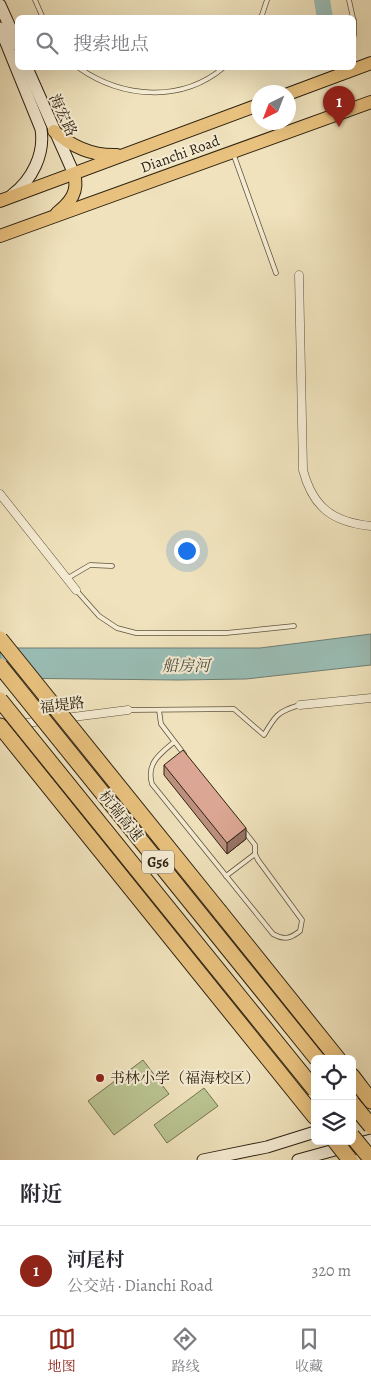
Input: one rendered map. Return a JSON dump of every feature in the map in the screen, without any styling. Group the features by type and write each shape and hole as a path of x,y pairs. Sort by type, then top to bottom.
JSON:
{"highway":[{"path":"0,639 335,1055"},
{"name":"杭瑞高速","path":"0,666 314,1055"},
{"name":"杭瑞高速","path":"0,700 311,1085"},
{"path":"0,726 311,1111"},
{"path":"356,1081 371,1101"},
{"path":"356,1108 371,1126"},
{"path":"356,1141 371,1159"},
{"path":"338,1145 350,1160"}],"main road":[{"path":"0,5 15,38"},
{"name":"海宏路","path":"0,28 15,64"},
{"path":"356,68 371,63"},
{"name":"海宏路","path":"4,200 21,187 32,173 39,156 43,138 42,129 17,70"},
{"name":"海宏路","path":"27,70 74,174"},
{"path":"296,91 348,70"},
{"name":"Dianchi Road","path":"0,236 371,102"},
{"name":"Dianchi Road","path":"4,200 251,108"},
{"path":"54,130 68,142 92,153 129,154"},
{"path":"51,218 69,202 74,194 77,185 74,174"},
{"path":"356,1119 371,1115"},
{"path":"202,1160 267,1147 311,1133"},
{"path":"298,1160 371,1140"}],"street":[{"path":"299,275 304,470 307,486 327,512 339,519 371,526"},
{"path":"0,494 76,590"},
{"path":"300,705 371,698"},
{"name":"福堤路","path":"0,726 128,710"}],"lane":[{"path":"35,0 42,15"},
{"path":"262,15 267,0"},
{"path":"349,0 352,15"},
{"path":"83,70 111,86 148,93 185,88 209,78 220,70"},
{"path":"233,152 276,273"},
{"path":"68,578 90,565 112,566"},
{"path":"76,590 99,616 117,628 136,633 226,633 294,626"},
{"path":"128,710 234,709 264,735 273,719 283,710 300,705"},
{"path":"159,710 161,724 186,756"},
{"path":"174,742 152,764 150,775 152,784 273,934 282,939 292,938 300,931 302,920 255,854 255,845 238,823"},
{"path":"226,876 255,854"}],"green space":[{"path":"143,1060 169,1094 114,1135 88,1101"},
{"path":"204,1088 218,1106 167,1143 154,1125"}],"water":[{"name":"船房河","path":"371,634 371,665 246,679 0,678 0,648 260,648"}],"building":[{"path":"183,750 246,828 227,843 164,765"}],"waterway":[{"path":"322,0 324,15"}],"place":[{"name":"河尾村","path":"339,127"},
{"name":"书林小学（福海校区）","path":"100,1078"}]}
